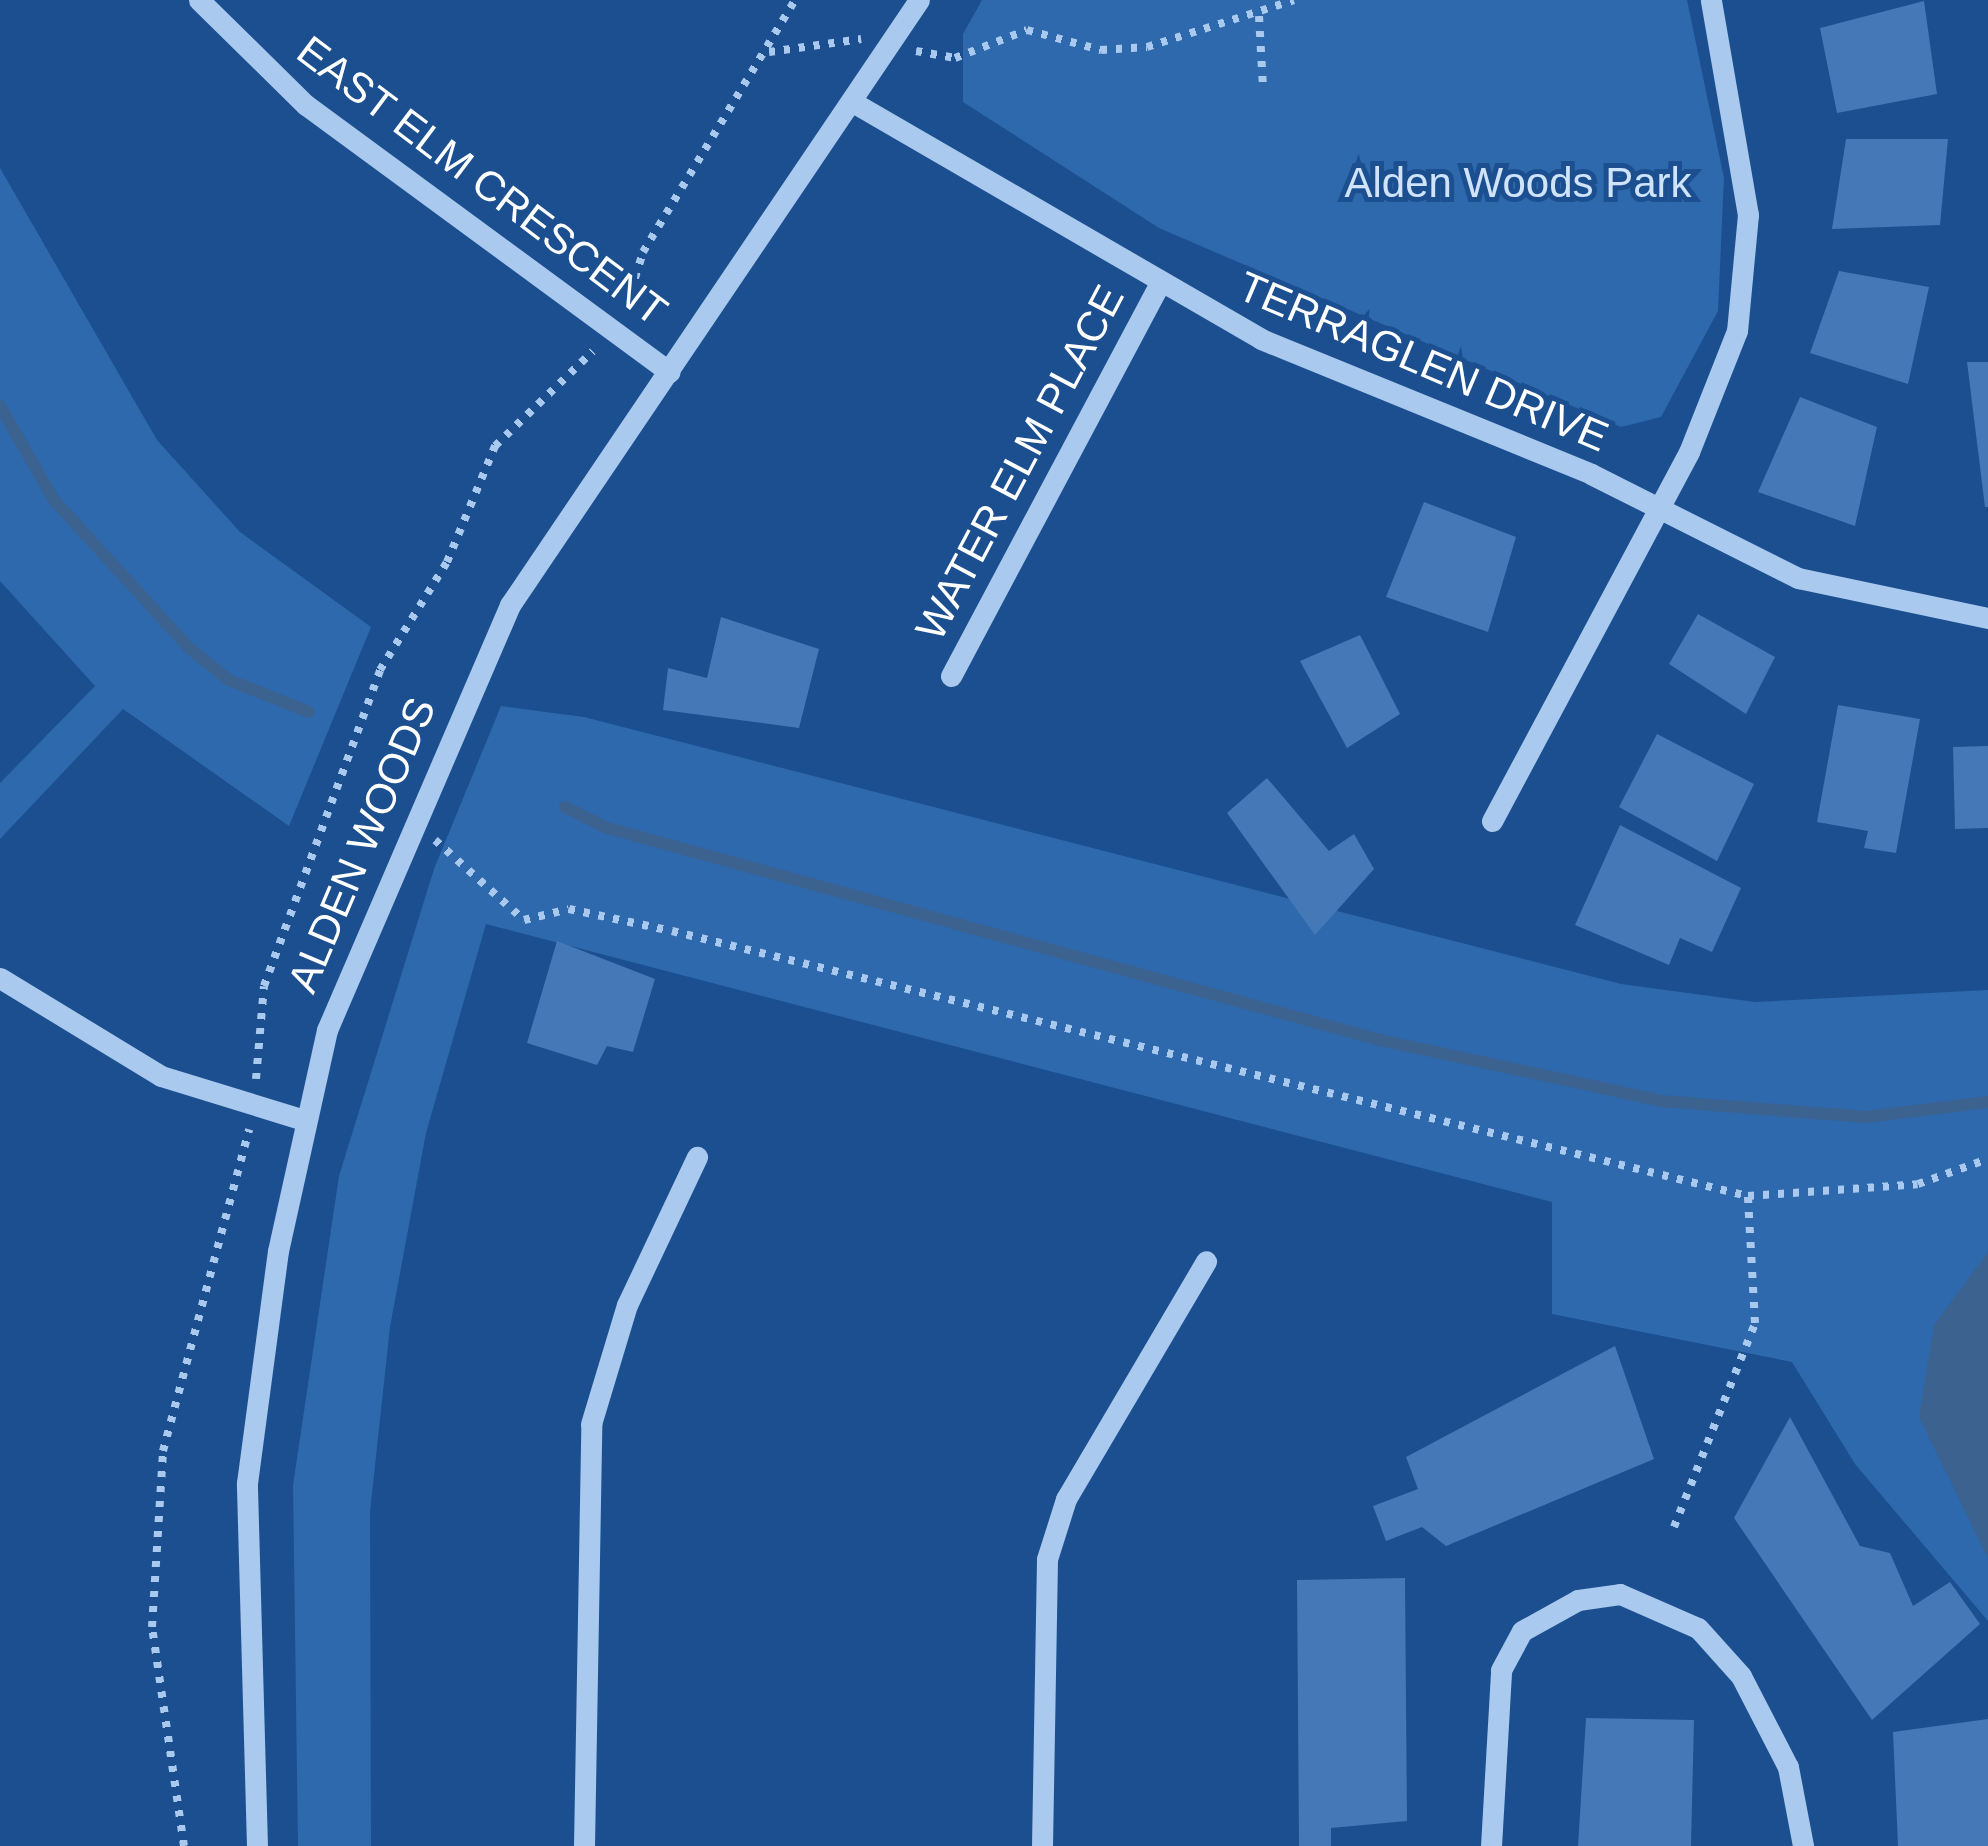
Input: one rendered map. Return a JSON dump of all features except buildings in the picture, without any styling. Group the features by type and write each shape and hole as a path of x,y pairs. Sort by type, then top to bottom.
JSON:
{"street":[{"name":"EAST ELM CRESCENT","path":"199,0 306,105 669,372"},
{"name":"ALDEN WOODS","path":"257,1846 247,1483 304,1120 410,818 510,605 856,104 919,0"},
{"path":"1492,821 1716,391 1745,278 1742,149 1711,0"},
{"name":"TERRAGLEN DRIVE","path":"856,104 1158,287 1658,510 1798,578 1988,618"},
{"name":"WATER ELM PLACE","path":"952,676 1158,287"},
{"path":"0,978 161,1076 304,1120"},
{"path":"584,1846 591,1424 627,1305 697,1157"},
{"path":"1042,1846 1047,1559 1066,1498 1206,1261"},
{"path":"1491,1846 1501,1670 1522,1631 1578,1600 1620,1594 1699,1628 1767,1721 1803,1846"}],"path":[{"path":"767,52 866,38 955,58 1027,30 1101,50 1147,47 1259,16 1294,0"},
{"path":"1259,16 1263,88"},
{"path":"410,818 524,920 569,909 673,931 1748,1196 1918,1184 1988,1159"},
{"path":"1674,1528 1756,1322 1748,1196"}],"green space":[{"name":"Alden Woods Park","path":"982,0 1687,0 1724,178 1718,311 1661,417 1621,427 1159,228 963,102 963,34"},
{"path":"0,168 157,440 240,532 371,627 289,826 123,709 0,839 0,783 95,686 0,581"},
{"path":"501,706 584,717 1621,984 1755,1002 1988,990 1988,1621 1855,1464 1792,1362 1552,1314 1552,1202 486,924 426,1133 390,1327 370,1512 371,1846 298,1846 293,1485 339,1176 434,869"}],"shaded area":[{"path":"1988,1252 1988,1558 1919,1417 1934,1325"}],"waterway":[{"path":"0,406 54,500 189,648 229,680 309,712"},
{"path":"565,807 607,828 1380,1040 1662,1101 1866,1117 1988,1102"}]}
